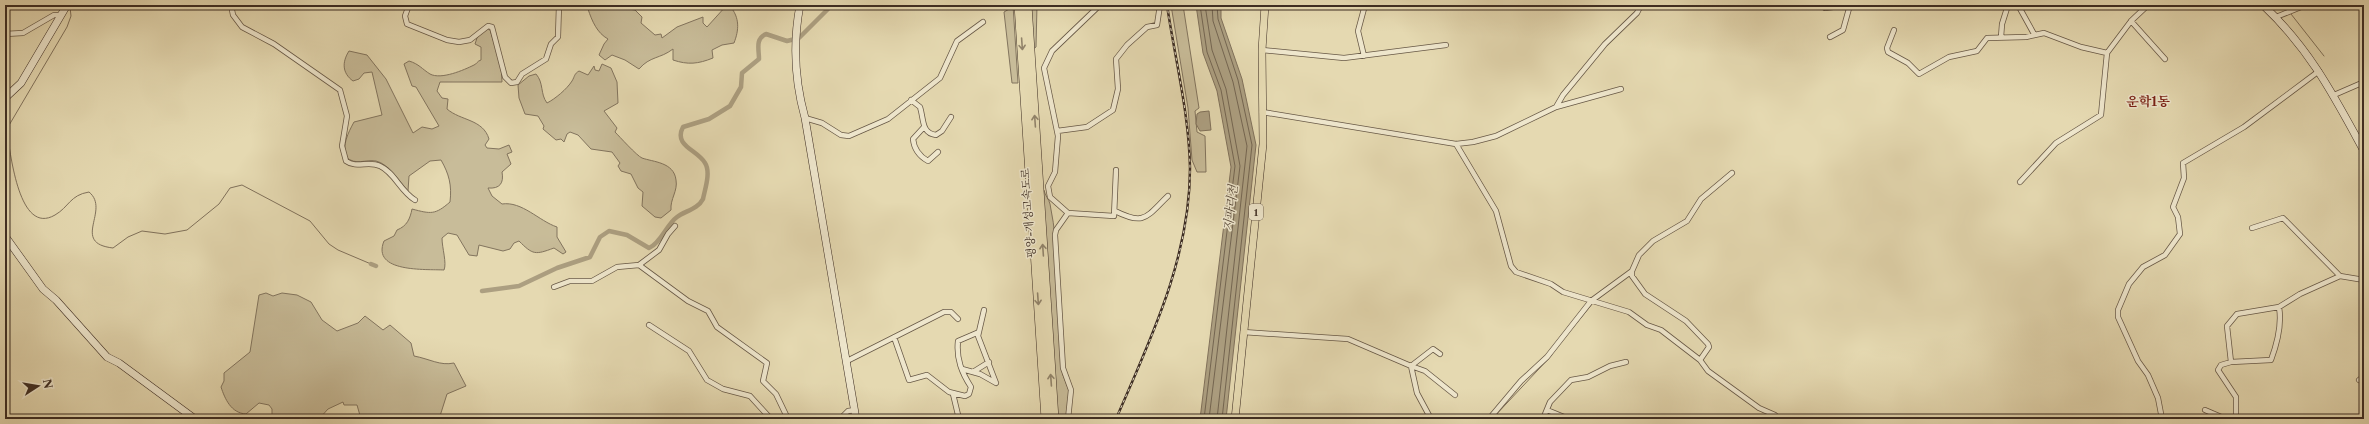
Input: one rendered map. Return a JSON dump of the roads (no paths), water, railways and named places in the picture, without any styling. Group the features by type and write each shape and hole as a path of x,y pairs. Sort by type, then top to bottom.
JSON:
{"highway":[{"name":"평양-개성고속도로","path":"1019,5 1046,419"},
{"name":"평양-개성고속도로","path":"1027,5 1054,419"}],"main road":[{"name":"1","path":"1235,419 1263,144 1262,50 1266,5"}],"street":[{"path":"231,5 233,15 242,27 274,44 340,90 347,116 342,146 346,162 357,166 374,164 379,165 388,170 404,192 415,200"},
{"path":"409,5 405,16 407,24 447,40 459,42 470,40 488,26 492,26 505,77 511,83 517,82 522,74 546,59 551,44 559,33 559,5"},
{"path":"800,5 797,38 798,89 805,118 856,419"},
{"path":"1100,5 1052,51 1044,68 1045,81 1057,131 1056,168 1047,190 1054,203 1068,213 1114,216 1116,170"},
{"path":"1057,131 1087,128 1113,110 1118,88 1116,59 1127,45 1147,27 1157,25 1160,5"},
{"path":"1364,56 1358,31 1365,5"},
{"path":"1556,107 1595,55 1637,13 1642,5"},
{"path":"1822,5 1825,8 1850,5 1844,30 1830,37"},
{"path":"2001,37 2002,24 2008,5"},
{"path":"2018,5 2034,34"},
{"path":"2020,182 2056,143 2101,115 2107,54 2131,21 2148,5"},
{"path":"2263,5 2299,42 2319,71 2334,95 2364,152"},
{"path":"2276,17 2306,5"},
{"path":"5,98 21,83 66,6"},
{"path":"5,34 23,33 41,25 54,15 61,15"},
{"path":"2131,21 2165,59"},
{"path":"805,118 822,123 841,135 849,136 888,119 940,78 957,41 983,22"},
{"path":"1894,30 1887,48 1888,52 1908,63 1919,74 1949,57 1977,51 1988,38 2026,37 2044,33 2081,47 2107,54"},
{"path":"1262,50 1344,58 1446,45"},
{"path":"2162,419 2158,398 2148,375 2138,361 2118,317 2118,310 2129,284 2143,267 2164,255 2180,234 2178,217 2173,207 2184,178 2183,163 2244,127 2319,71"},
{"path":"2334,95 2364,82"},
{"path":"1262,112 1456,144 1473,142 1496,136 1518,127 1556,107 1621,89"},
{"path":"911,100 920,108 924,127 931,134 936,135 942,131 951,117"},
{"path":"924,127 913,139 914,146 918,153 928,161 938,152"},
{"path":"1456,144 1496,210 1514,270 1551,284 1563,292 1629,312 1661,330 1700,360 1708,371 1759,408 1775,415 1779,419"},
{"path":"1700,360 1709,348 1708,344 1686,321 1645,294 1632,276 1632,271 1639,255 1653,241 1687,221 1701,199 1732,173"},
{"path":"1114,211 1133,219 1143,218 1168,196"},
{"path":"1068,213 1056,230 1055,234 1063,368 1071,390 1068,419"},
{"path":"2252,228 2283,218 2340,276"},
{"path":"554,287 570,281 592,282 617,267 639,265 659,250 668,234 675,226"},
{"path":"5,236 36,281 56,300 107,357 120,363 196,419"},
{"path":"639,265 688,301 708,311 720,330 767,363 763,381 776,394 788,419"},
{"path":"1489,419 1521,381 1547,357 1591,301 1632,271"},
{"path":"2230,362 2227,326 2237,314 2280,307 2300,294 2340,276 2364,280"},
{"path":"2236,419 2236,397 2218,370 2221,365 2230,362 2271,360 2274,344 2279,337 2280,307"},
{"path":"847,361 948,310 958,320"},
{"path":"962,369 973,372 996,384 989,362 979,339 984,310"},
{"path":"649,325 689,351 707,380 723,389 750,396 771,419"},
{"path":"894,337 909,380 927,375 953,394 965,396 971,390 959,362 958,341 979,332"},
{"path":"1243,332 1348,339 1425,371 1455,395"},
{"path":"1411,366 1433,349 1440,354"},
{"path":"973,372 989,362"},
{"path":"1543,419 1558,391 1571,380 1588,377 1610,366 1626,362"},
{"path":"1411,366 1417,393 1431,419"},
{"path":"2359,380 2364,376"},
{"path":"953,394 956,400 959,419"},
{"path":"840,419 848,411 855,410"},
{"path":"1547,410 1568,419"},
{"path":"2205,410 2226,419"}],"water":[{"name":"지파리천","path":"1196,5 1221,5 1221,18 1242,79 1256,145 1226,419 1200,419 1231,167 1217,91 1203,53"},
{"path":"1209,111 1211,130 1200,131 1196,124 1197,114 1200,112"}],"waterway":[{"path":"482,291 519,286 557,268 590,257 600,237 609,231 627,235 649,248 653,246 673,220 691,210 703,199 707,181 707,167 702,158 688,147 681,139 683,127 709,119 730,106 741,87 742,73 759,59 758,45 763,36 766,34 787,41 799,38 832,5"},
{"path":"70,7 71,16 67,27 8,127 7,133 14,174 25,204 33,214 43,218 55,215 74,198 89,192 95,199 96,208 92,233 94,240 101,245 113,248 128,237 142,231 165,234 187,230 219,204 230,188 242,185 310,221 329,244 338,250 371,264"},
{"path":"2291,14 2324,56"},
{"path":"371,264 376,266"},
{"path":"1597,300 1605,293"},
{"path":"1571,330 1593,303"},
{"path":"1492,419 1552,355"},
{"path":"5,413 9,419"}],"railway":[{"path":"1116,419 1155,328 1166,297 1176,266 1188,201 1190,168 1187,127 1167,5"}],"district":[{"name":"운학1동","path":"2148,101"}]}
